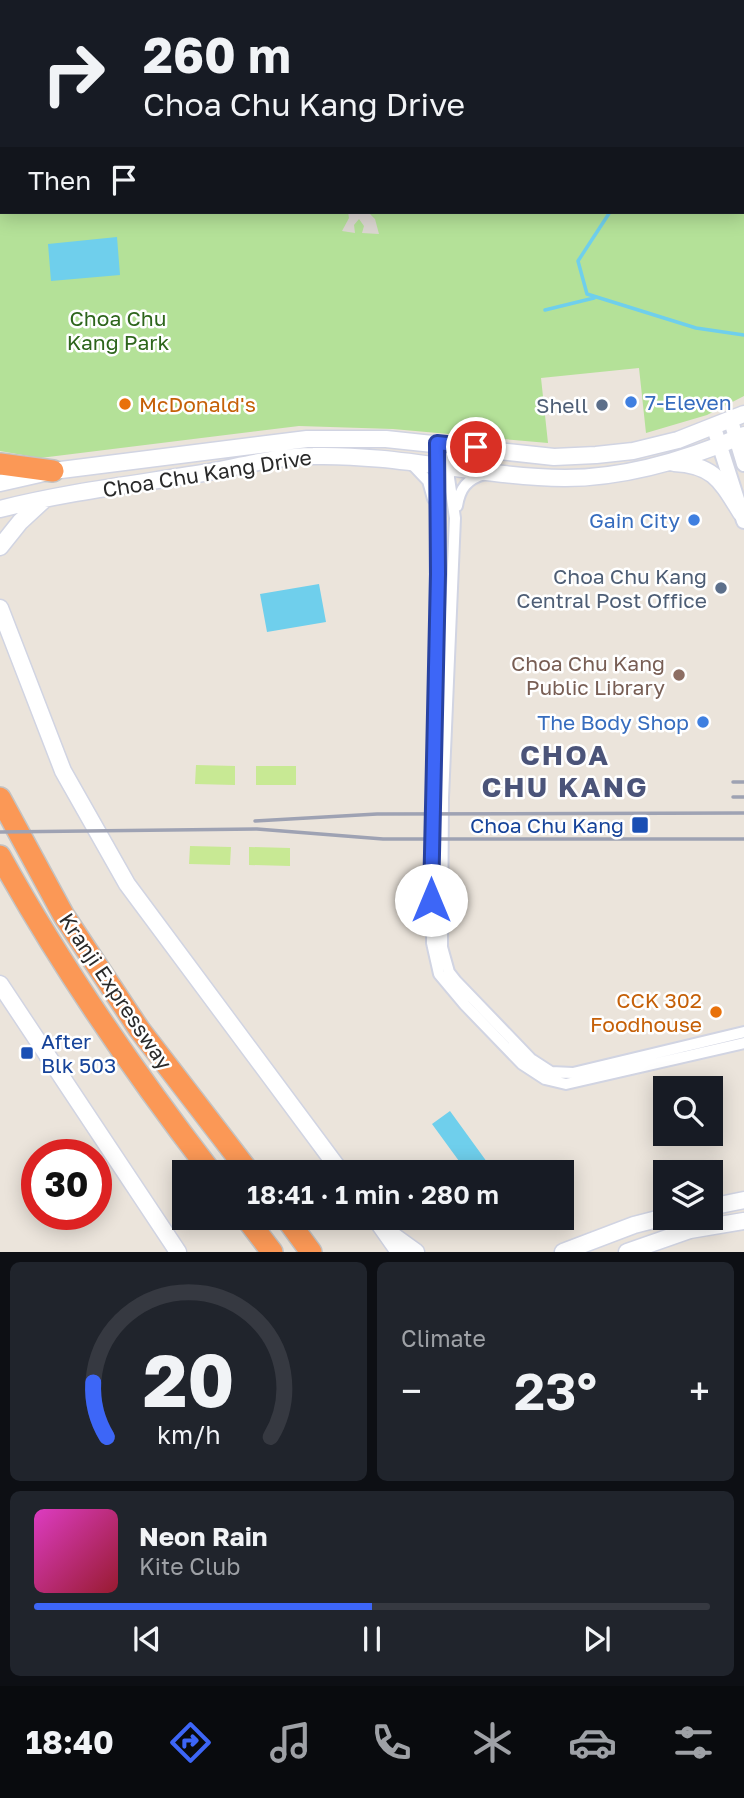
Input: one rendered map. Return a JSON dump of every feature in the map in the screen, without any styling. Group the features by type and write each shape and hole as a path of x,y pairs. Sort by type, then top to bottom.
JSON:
{"highway":[{"path":"0,464 53,471"},
{"name":"Kranji Expressway","path":"0,798 71,926 139,1029 240,1160"},
{"name":"Kranji Expressway","path":"0,856 30,911 116,1045 202,1160"},
{"path":"255,1230 272,1252"},
{"path":"294,1230 310,1252"}],"main road":[{"name":"Choa Chu Kang Drive","path":"0,483 53,471 307,439 386,439 444,443 554,457 633,451 714,428 737,418"},
{"name":"Choa Chu Kang Drive","path":"0,509 47,497 309,456 364,456 567,478 636,471 720,446 740,437"},
{"path":"554,457 556,470 567,478"},
{"path":"664,463 692,464 708,470 724,486 743,517"},
{"path":"0,547 20,522 47,497"},
{"path":"0,608 63,771 127,884 332,1160"},
{"path":"0,984 178,1252"},
{"path":"723,1204 744,1200"},
{"path":"563,1252 653,1220"},
{"path":"627,1252 690,1230 744,1221"},
{"path":"386,1232 399,1252"},
{"path":"386,1232 416,1252"}],"street":[{"path":"737,418 744,464"},
{"path":"714,428 743,517"},
{"path":"444,443 438,511 434,686 432,943 439,974 465,1005 535,1073 566,1084 744,1043"},
{"path":"408,461 428,481 438,511"},
{"path":"443,465 455,518"},
{"path":"498,471 472,478 466,483 459,495 455,518 443,798 442,947 449,972 531,1059 551,1072 582,1080"},
{"path":"434,686 449,687"},
{"path":"432,943 442,917"},
{"path":"465,991 468,1000 465,1005"},
{"path":"563,1073 744,1032"}],"green space":[{"name":"Choa Chu Kang Park","path":"0,214 744,214 744,396 707,415 646,433 639,368 541,378 548,443 393,429 299,426 40,458 0,451"},
{"path":"196,765 235,766 235,785 195,784"},
{"path":"256,766 296,766 296,785 256,785"},
{"path":"190,846 231,847 230,865 189,864"},
{"path":"249,847 290,848 290,866 249,865"}],"shaded area":[{"path":"348,214 370,214 375,219 379,234 362,233 364,226 359,219 354,225 355,233 342,231"}],"water":[{"path":"117,237 120,275 51,281 48,244"},
{"path":"319,584 326,622 267,632 260,594"},
{"path":"450,1111 486,1160 458,1160 432,1124"}],"waterway":[{"path":"609,214 578,261 587,294 696,328 744,335"},
{"path":"545,310 594,298"}],"railway":[{"path":"733,782 744,782"},
{"path":"733,797 744,797"},
{"path":"255,821 377,814 744,813"},
{"path":"0,832 257,829 383,839 744,839"}],"place":[{"name":"7-Eleven","path":"631,402"},
{"name":"McDonald's","path":"125,404"},
{"name":"Shell","path":"602,405"},
{"name":"Gain City","path":"694,520"},
{"name":"Choa Chu Kang Central Post Office","path":"721,588"},
{"name":"Choa Chu Kang Public Library","path":"679,675"},
{"name":"The Body Shop","path":"703,722"},
{"name":"Choa Chu Kang","path":"640,825"},
{"name":"CCK 302 Foodhouse","path":"716,1012"},
{"name":"After Blk 503","path":"27,1053"}],"district":[{"name":"CHOA CHU KANG","path":"565,770"}],"route":[{"path":"431,900 438,574 435,478 437,443 476,447"}]}
